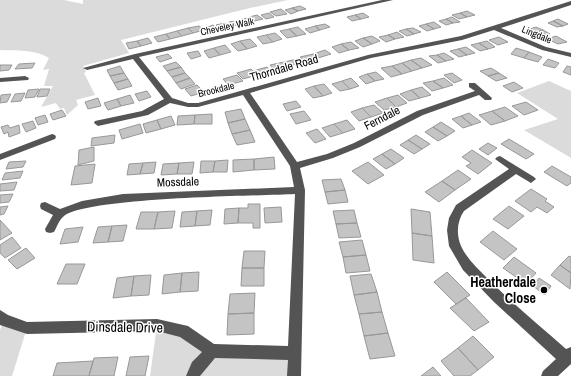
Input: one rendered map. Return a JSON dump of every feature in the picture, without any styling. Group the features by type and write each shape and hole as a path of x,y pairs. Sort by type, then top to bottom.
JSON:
{"street":[{"path":"366,0 372,4"},
{"name":"Cheveley Walk","path":"87,68 390,0"},
{"name":"Thorndale Road","path":"294,376 300,190 296,166 246,93 370,56 462,38 571,3"},
{"name":"Lingdale","path":"496,28 544,49 571,55"},
{"path":"98,123 145,113 169,100 135,56"},
{"path":"0,80 25,78"},
{"path":"472,85 488,98"},
{"name":"Ferndale","path":"296,166 330,156 358,145 420,113 480,92"},
{"name":"Brookdale","path":"169,100 188,105 198,105 246,93"},
{"path":"0,157 26,149 52,138"},
{"path":"500,159 530,180"},
{"path":"515,170 460,208 454,218 452,230 455,246 467,266 498,298 569,357 548,376"},
{"name":"Mossdale","path":"60,213 82,205 123,198 300,190"},
{"path":"46,206 60,213 50,229"},
{"name":"Dinsdale Drive","path":"0,316 4,320 27,328 157,325 183,331 212,351"},
{"path":"193,376 197,366 212,351 294,353"}],"shaded area":[{"path":"0,0 64,0 83,4 83,0 288,0 121,40 129,53 83,66 86,72 84,73 95,95 76,100 78,105 67,115 64,108 60,109 56,103 41,107 53,86 44,86 49,69 43,70 49,58 31,52 0,50"},
{"path":"549,81 571,91 571,158 524,130 558,119 517,93"},
{"path":"4,320 27,328 12,376 0,376 0,330"},
{"path":"157,325 212,351 294,353 294,376 150,376"}],"building":[{"path":"300,6 306,9 298,11 292,8"},
{"path":"292,8 298,11 291,14 285,10"},
{"path":"281,9 287,14 276,16 270,12"},
{"path":"467,11 475,15 467,17 460,13"},
{"path":"269,13 274,17 266,19 261,15"},
{"path":"363,13 369,17 361,19 355,15"},
{"path":"460,13 467,17 459,19 452,15"},
{"path":"257,15 263,19 254,21 249,17"},
{"path":"355,15 361,19 352,21 347,17"},
{"path":"452,17 460,22 453,23 446,19"},
{"path":"247,18 252,22 244,24 239,20"},
{"path":"446,19 453,23 446,25 439,21"},
{"path":"558,19 568,24 563,26 553,21"},
{"path":"237,21 241,24 232,26 229,22"},
{"path":"553,21 563,26 557,27 548,23"},
{"path":"434,22 441,27 434,29 426,24"},
{"path":"225,23 230,27 221,29 216,25"},
{"path":"325,24 330,27 320,30 315,26"},
{"path":"426,24 434,29 427,31 419,26"},
{"path":"213,25 218,29 211,32 205,28"},
{"path":"199,26 204,30 193,33 188,28"},
{"path":"315,26 320,30 310,33 305,29"},
{"path":"298,27 306,34 297,36 289,29"},
{"path":"536,27 543,30 534,33 527,30"},
{"path":"188,28 193,33 182,36 177,31"},
{"path":"413,28 421,32 414,34 406,29"},
{"path":"289,29 297,36 287,38 280,31"},
{"path":"406,29 414,34 407,36 399,31"},
{"path":"543,30 550,34 541,37 534,33"},
{"path":"177,31 182,36 170,39 166,34"},
{"path":"397,32 404,37 395,39 388,35"},
{"path":"275,33 282,39 273,42 266,35"},
{"path":"166,34 170,39 158,42 154,37"},
{"path":"266,35 273,42 263,44 257,37"},
{"path":"388,35 395,39 386,42 379,37"},
{"path":"372,36 380,41 372,44 363,38"},
{"path":"556,36 567,42 558,44 547,39"},
{"path":"499,37 508,42 498,45 489,40"},
{"path":"148,38 152,43 141,46 137,41"},
{"path":"363,38 372,44 363,47 355,41"},
{"path":"250,39 257,46 247,49 240,41"},
{"path":"137,41 141,46 129,49 126,43"},
{"path":"240,41 247,49 238,51 231,44"},
{"path":"487,41 495,47 488,49 479,43"},
{"path":"351,42 359,48 349,50 341,44"},
{"path":"479,43 488,49 480,51 471,45"},
{"path":"341,44 349,50 339,53 332,47"},
{"path":"225,45 231,52 220,55 214,48"},
{"path":"466,47 475,53 467,55 458,49"},
{"path":"214,48 220,55 209,58 204,51"},
{"path":"516,48 529,52 524,58 511,54"},
{"path":"458,49 467,55 459,57 450,51"},
{"path":"325,50 331,54 318,58 313,54"},
{"path":"198,51 201,56 191,59 187,53"},
{"path":"529,52 542,57 538,62 524,58"},
{"path":"444,53 454,59 446,61 437,55"},
{"path":"168,54 172,58 160,62 156,57"},
{"path":"313,54 318,58 305,62 300,57"},
{"path":"437,55 446,61 438,63 429,56"},
{"path":"421,58 432,65 422,68 411,60"},
{"path":"297,59 301,63 288,66 284,62"},
{"path":"548,59 559,63 555,68 543,65"},
{"path":"411,60 422,68 412,71 402,63"},
{"path":"176,62 181,67 167,71 163,66"},
{"path":"284,62 288,66 274,70 270,65"},
{"path":"35,63 32,68 15,69 19,64"},
{"path":"402,63 412,71 402,74 392,66"},
{"path":"0,65 12,65 9,70 0,71"},
{"path":"120,66 124,73 110,76 107,70"},
{"path":"392,66 402,74 391,77 381,68"},
{"path":"567,66 571,67 571,75 563,72"},
{"path":"181,67 185,73 172,77 167,71"},
{"path":"267,67 271,71 257,75 253,71"},
{"path":"491,68 499,73 488,76 480,71"},
{"path":"251,69 257,75 243,79 237,73"},
{"path":"376,72 384,79 375,81 367,74"},
{"path":"124,73 128,79 114,83 110,76"},
{"path":"185,73 190,78 176,83 172,77"},
{"path":"452,73 462,80 454,83 444,75"},
{"path":"499,73 507,78 496,81 488,76"},
{"path":"367,74 375,81 366,84 359,77"},
{"path":"237,75 243,81 228,85 223,79"},
{"path":"190,78 195,84 181,89 176,83"},
{"path":"351,78 359,86 350,89 342,81"},
{"path":"444,78 453,85 443,88 433,81"},
{"path":"128,79 132,86 118,90 114,83"},
{"path":"342,81 350,89 340,91 332,84"},
{"path":"433,81 443,88 432,91 423,83"},
{"path":"514,82 523,88 512,92 503,86"},
{"path":"324,84 332,93 323,96 314,86"},
{"path":"197,85 204,92 191,96 185,89"},
{"path":"314,86 323,96 313,98 305,89"},
{"path":"422,87 431,95 420,98 411,90"},
{"path":"39,89 35,97 25,98 28,90"},
{"path":"40,89 50,89 47,96 37,97"},
{"path":"411,90 420,98 409,101 400,94"},
{"path":"147,91 151,97 139,101 135,94"},
{"path":"25,93 21,101 11,102 15,94"},
{"path":"11,94 7,102 0,103 1,95"},
{"path":"130,95 134,103 121,106 117,99"},
{"path":"398,95 407,103 396,107 387,98"},
{"path":"98,98 101,106 88,109 85,102"},
{"path":"387,98 396,107 384,110 375,102"},
{"path":"117,99 121,106 108,110 104,103"},
{"path":"296,101 301,107 287,111 283,104"},
{"path":"526,102 538,110 524,115 512,106"},
{"path":"374,105 383,113 371,117 362,108"},
{"path":"505,107 518,116 505,121 492,111"},
{"path":"362,108 371,117 359,121 351,112"},
{"path":"241,109 245,119 228,123 225,112"},
{"path":"62,110 66,116 53,120 50,114"},
{"path":"304,111 311,120 296,124 290,114"},
{"path":"492,111 505,121 491,125 479,115"},
{"path":"469,113 481,122 472,125 461,116"},
{"path":"212,114 212,124 194,124 195,115"},
{"path":"45,115 48,122 38,125 35,118"},
{"path":"195,115 194,124 177,125 178,116"},
{"path":"171,116 175,125 161,129 157,120"},
{"path":"461,116 472,125 463,128 452,119"},
{"path":"245,119 250,130 232,134 228,123"},
{"path":"157,120 161,129 146,133 143,124"},
{"path":"347,120 355,129 343,133 334,124"},
{"path":"33,121 36,128 26,132 22,124"},
{"path":"441,122 455,131 447,136 433,127"},
{"path":"140,124 143,133 122,139 119,130"},
{"path":"334,124 343,133 330,137 322,128"},
{"path":"8,125 10,128 19,125 20,133 9,137 8,132 4,134 1,127"},
{"path":"433,127 447,136 438,141 425,132"},
{"path":"317,129 326,139 315,143 306,133"},
{"path":"250,130 255,142 237,145 232,134"},
{"path":"115,135 114,143 91,146 92,138"},
{"path":"416,135 430,144 422,149 408,140"},
{"path":"509,139 534,154 526,159 501,144"},
{"path":"408,140 422,149 414,154 400,145"},
{"path":"488,143 497,148 488,155 479,149"},
{"path":"94,147 94,161 78,165 79,150"},
{"path":"391,149 404,158 395,164 382,154"},
{"path":"472,150 492,163 478,174 466,166 471,163 462,157"},
{"path":"382,154 395,164 386,169 373,159"},
{"path":"274,157 275,169 254,170 254,159"},
{"path":"254,159 254,170 233,172 233,160"},
{"path":"228,160 227,172 213,172 215,161"},
{"path":"26,161 23,167 6,169 9,162"},
{"path":"201,161 215,161 213,172 200,173"},
{"path":"156,162 154,173 140,174 143,163"},
{"path":"194,162 192,174 177,174 179,163"},
{"path":"368,162 384,175 368,184 352,171"},
{"path":"143,163 140,174 127,175 129,164"},
{"path":"179,163 177,174 161,175 163,164"},
{"path":"95,164 92,183 71,185 75,166"},
{"path":"552,166 571,177 571,183 567,186 544,172"},
{"path":"458,170 471,179 455,190 442,181"},
{"path":"23,171 20,178 2,180 5,173"},
{"path":"341,179 345,190 325,192 322,180"},
{"path":"442,181 455,190 439,202 425,192"},
{"path":"17,182 14,190 0,191 0,184"},
{"path":"531,189 547,199 545,201 554,207 547,213 537,207 531,212 515,201"},
{"path":"345,190 348,202 328,204 325,192"},
{"path":"13,194 9,202 0,203 0,195"},
{"path":"248,204 260,204 260,228 253,228 253,223 238,223 239,208 248,208"},
{"path":"8,206 4,214 0,215 0,207"},
{"path":"509,206 524,216 508,229 493,219"},
{"path":"281,207 282,222 265,223 264,208"},
{"path":"239,208 238,223 224,224 225,209"},
{"path":"411,209 430,212 432,236 412,233"},
{"path":"212,210 210,225 195,226 197,211"},
{"path":"354,210 357,223 336,224 333,211"},
{"path":"175,211 172,228 154,229 158,212"},
{"path":"197,211 195,226 180,227 182,212"},
{"path":"141,212 158,212 154,229 136,229"},
{"path":"0,220 12,233 0,240"},
{"path":"357,223 361,237 339,238 336,224"},
{"path":"127,225 123,241 108,242 112,226"},
{"path":"112,226 108,242 93,243 98,227"},
{"path":"83,227 78,242 60,244 65,229"},
{"path":"493,231 517,249 504,260 480,242"},
{"path":"412,233 432,236 434,263 413,260"},
{"path":"12,237 21,248 5,258 0,253 0,245"},
{"path":"362,240 366,255 343,257 339,242"},
{"path":"26,248 35,258 17,269 8,260"},
{"path":"244,251 265,251 264,268 242,268"},
{"path":"366,255 370,271 346,273 343,257"},
{"path":"569,256 571,257 571,273 560,265"},
{"path":"514,257 536,273 526,284 503,268"},
{"path":"66,264 85,264 77,284 57,284"},
{"path":"560,265 571,273 570,289 551,275"},
{"path":"242,268 264,268 264,286 241,286"},
{"path":"199,272 198,291 180,292 182,273"},
{"path":"447,272 470,295 456,304 434,282"},
{"path":"182,273 180,292 162,294 164,275"},
{"path":"371,274 377,292 354,295 350,276"},
{"path":"151,275 149,295 131,296 134,276"},
{"path":"134,276 131,296 113,298 117,278"},
{"name":"Heatherdale Close","path":"539,278 551,286 545,295 533,286"},
{"path":"377,292 382,312 359,314 354,295"},
{"path":"255,293 254,313 228,314 230,294"},
{"path":"466,298 489,322 474,331 450,308"},
{"path":"382,312 388,333 364,336 359,314"},
{"path":"254,313 254,334 227,335 228,314"},
{"path":"388,333 395,356 370,359 364,336"},
{"path":"473,336 494,357 478,370 458,348"},
{"path":"458,348 478,370 470,376 454,376 441,361"},
{"path":"149,356 145,376 126,376 130,357"},
{"path":"118,357 114,376 89,376 94,358"},
{"path":"93,361 89,376 53,376 57,363"},
{"path":"433,367 441,376 421,376"}],"place":[{"name":"Heatherdale Close","path":"544,290"}]}
